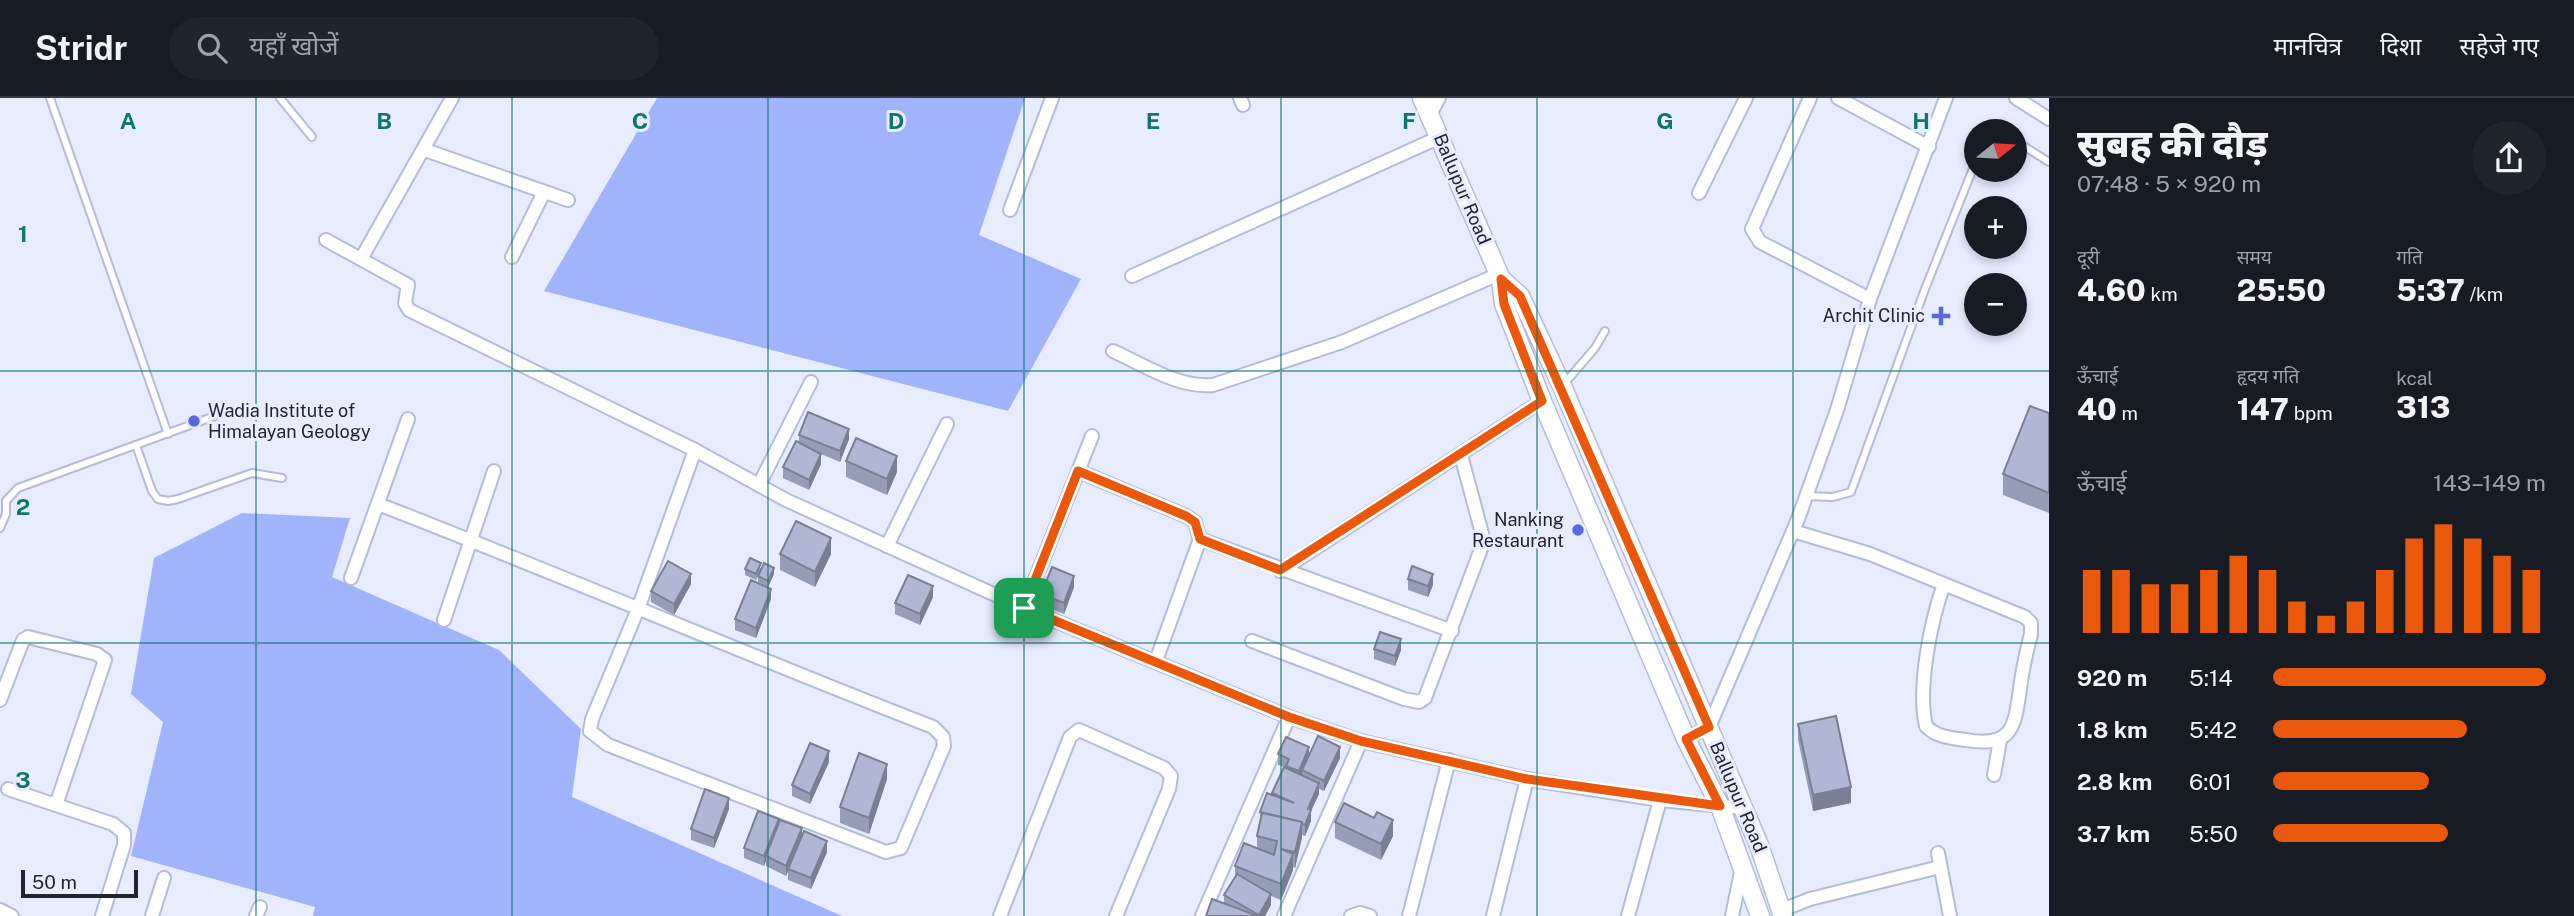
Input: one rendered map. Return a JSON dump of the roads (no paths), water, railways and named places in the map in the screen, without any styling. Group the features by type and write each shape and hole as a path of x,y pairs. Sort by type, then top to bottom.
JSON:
{"main road":[{"name":"Ballupur Road","path":"1426,106 1500,277 1562,386 1743,808 1783,913"},
{"name":"Ballupur Road","path":"1512,300 1542,401 1686,739 1720,806 1743,863 1760,916"}],"street":[{"path":"361,259 452,98"},
{"path":"1010,210 1052,98"},
{"path":"1426,106 1439,98"},
{"path":"1699,193 1746,98"},
{"path":"1810,98 1752,229 1760,242 1870,299"},
{"path":"1838,98 1928,147"},
{"path":"1686,739 1709,727 1793,531 1837,410 1870,299 1946,98"},
{"path":"2017,98 2049,118"},
{"path":"1132,276 1440,137"},
{"path":"425,150 568,200"},
{"path":"512,257 544,192"},
{"path":"326,240 408,285 405,303 409,310 695,450 759,485 1024,608 1289,717 1361,741 1527,779 1660,800 1743,808"},
{"path":"1113,351 1180,382 1197,386 1213,385 1342,342 1500,277"},
{"path":"759,485 811,382"},
{"path":"1280,570 1542,401"},
{"path":"351,578 408,419"},
{"path":"887,546 947,424"},
{"path":"1024,608 1092,436"},
{"path":"378,503 469,539 638,609 939,731 944,746 901,848 886,852 597,739 590,731 592,719 638,609 695,450"},
{"path":"1252,640 1404,699 1419,702 1430,693 1484,541 1461,455"},
{"path":"444,620 494,471"},
{"path":"1078,471 1195,522 1200,539 1156,661"},
{"path":"1793,531 1870,554 2016,611 2031,623 2014,726 2000,740 1994,775"},
{"path":"1200,539 1452,631"},
{"path":"1944,584 1936,607 1925,680 1926,726 1931,732 1946,737 1978,743 2000,740"},
{"path":"0,701 23,640 28,637 97,654 105,660 56,805"},
{"path":"1202,916 1289,717"},
{"path":"1000,916 1070,737 1079,730 1164,768 1171,776 1169,789 1116,916"},
{"path":"1284,916 1361,741"},
{"path":"1409,916 1449,760"},
{"path":"1493,916 1527,779"},
{"path":"8,789 113,824 124,833 124,845 102,916"},
{"path":"1628,916 1660,800"},
{"path":"1938,853 1950,916"},
{"path":"1732,916 1743,863"},
{"path":"1783,913 1810,898 1940,867"},
{"path":"152,916 164,877"},
{"path":"0,911 12,916"},
{"path":"1351,916 1360,913 1370,916"}],"lane":[{"path":"50,98 168,434"},
{"path":"280,98 312,137"},
{"path":"2027,148 2049,162"},
{"path":"1806,496 1833,497 1851,492 1924,289 1967,182"},
{"path":"1562,386 1595,348 1605,331"},
{"path":"0,527 6,514 6,501 18,488 215,416"},
{"path":"136,445 152,491 158,499 168,502 252,473 282,478"}],"place":[{"name":"Archit Clinic","path":"1941,316"},
{"name":"Wadia Institute of Himalayan Geology","path":"194,421"},
{"name":"Nanking Restaurant","path":"1578,530"}]}
